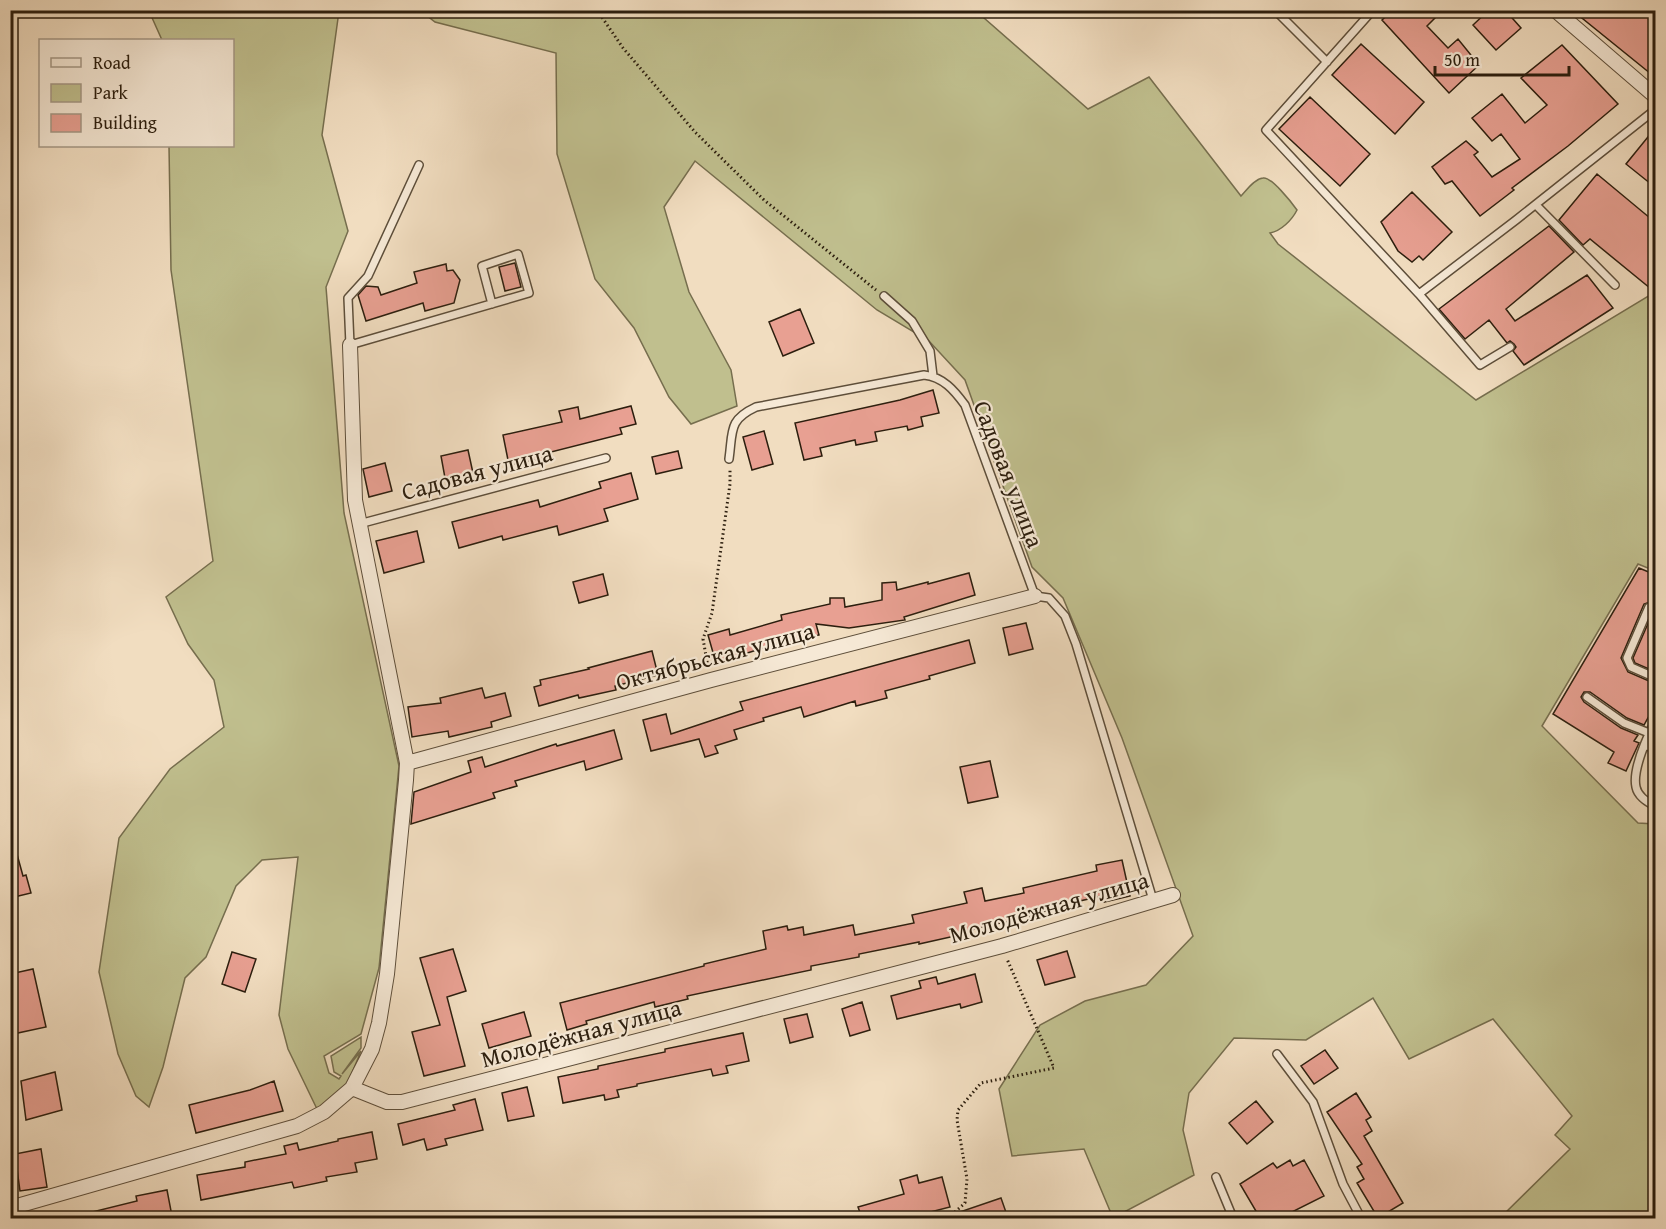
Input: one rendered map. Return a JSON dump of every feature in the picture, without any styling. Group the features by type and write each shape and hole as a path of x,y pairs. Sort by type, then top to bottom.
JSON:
{"street":[{"path":"1555,10 1656,97"},
{"path":"10,1208 297,1125 324,1112 352,1088 364,1069 379,1023 387,974 407,763 355,500 350,345"},
{"name":"Октябрьская улица","path":"407,763 711,680 1035,596"},
{"name":"Молодёжная улица","path":"352,1088 387,1102 402,1102 1002,946 1173,895"}],"lane":[{"path":"1275,10 1327,62"},
{"path":"1372,10 1266,130 1419,294 1480,365 1510,347"},
{"path":"1419,294 1536,205 1656,109"},
{"path":"419,165 368,276 348,298 350,345 492,304 529,292 518,254 482,266 492,304"},
{"path":"1536,205 1615,285"},
{"path":"729,459 733,424 742,413 756,407 924,375 933,376 930,351 912,321 884,296"},
{"name":"Садовая улица","path":"933,376 951,386 965,405 1035,596"},
{"name":"Садовая улица","path":"359,524 606,458"},
{"path":"1035,596 1049,598 1065,616 1076,644 1153,900"},
{"path":"1656,605 1649,607 1627,658 1631,667 1656,678"},
{"path":"1587,698 1624,723 1649,733"},
{"path":"1656,719 1636,773 1636,789 1643,800 1656,807"},
{"path":"1645,746 1656,747"},
{"path":"1277,1054 1313,1102 1343,1184 1361,1218"},
{"path":"1216,1177 1233,1218"}],"path":[{"path":"597,10 623,48 695,132 764,200 884,296"},
{"path":"711,680 703,639 712,614 730,484 729,459"},
{"path":"948,1218 965,1203 967,1179 957,1120 958,1110 981,1083 1054,1068 1002,946"}],"green space":[{"path":"149,11 339,11 322,135 348,231 326,287 344,513 399,766 379,968 361,1034 324,1056 329,1073 339,1079 341,1076 334,1072 331,1056 361,1037 361,1048 342,1074 361,1051 345,1090 317,1109 288,1049 279,1015 298,857 262,860 236,886 206,957 185,978 163,1067 149,1107 136,1096 118,1054 99,972 119,838 170,769 224,727 214,680 188,644 166,597 213,561 171,270 169,147 234,147 234,39 162,39"},
{"path":"421,11 976,11 1088,109 1149,77 1241,196 1256,181 1267,179 1276,185 1297,210 1282,227 1270,233 1278,244 1476,400 1655,292 1655,571 1638,564 1542,726 1638,823 1655,824 1655,1218 1500,1218 1570,1149 1555,1135 1572,1116 1493,1019 1409,1059 1373,998 1306,1040 1234,1038 1189,1093 1183,1130 1194,1175 1113,1218 1084,1149 1012,1156 999,1089 1040,1025 1085,1001 1146,985 1193,936 1122,738 1063,598 1032,567 965,380 929,341 877,310 695,161 664,207 689,292 731,370 737,406 691,424 669,397 634,328 595,279 557,154 556,53 435,22"}],"building":[{"path":"1393,10 1443,10 1427,26 1448,48 1458,39 1479,65 1449,93 1382,20"},
{"path":"1489,10 1505,10 1521,28 1496,50 1473,25"},
{"path":"1572,10 1640,10 1656,23 1656,78"},
{"path":"1361,44 1424,102 1395,134 1332,75"},
{"path":"1562,45 1618,104 1480,216 1452,181 1445,184 1432,167 1466,141 1478,152 1474,155 1492,177 1520,159 1501,134 1492,141 1472,118 1502,94 1525,123 1547,105 1521,78"},
{"path":"1310,97 1370,154 1340,186 1279,129"},
{"path":"1656,127 1656,188 1626,164"},
{"path":"1597,174 1656,223 1656,293 1590,239 1583,245 1559,220"},
{"path":"1412,192 1452,232 1423,260 1419,256 1412,262 1398,251 1381,222"},
{"path":"1549,226 1574,252 1506,309 1515,321 1587,275 1613,308 1524,365 1513,351 1516,347 1514,344 1510,341 1507,343 1489,320 1465,339 1439,309"},
{"path":"515,263 521,287 505,291 499,267"},
{"path":"446,264 447,271 453,270 460,280 454,303 425,311 423,303 366,321 358,295 366,286 378,287 381,295 417,283 414,272"},
{"path":"800,309 814,343 783,356 769,322"},
{"path":"933,390 939,413 921,417 923,426 908,430 907,426 875,432 877,441 856,445 855,440 820,448 822,456 804,460 795,423 900,400"},
{"path":"631,406 636,424 620,428 622,434 543,454 544,458 509,465 503,435 562,422 559,411 578,407 580,419"},
{"path":"764,431 773,464 752,470 743,437"},
{"path":"468,450 473,473 445,478 441,456"},
{"path":"678,451 682,468 656,474 652,457"},
{"path":"385,463 392,491 369,497 363,469"},
{"path":"631,473 638,499 604,509 608,521 559,535 557,526 503,540 502,536 459,548 452,522 538,500 540,507 601,488 599,482"},
{"path":"417,531 424,562 384,573 376,541"},
{"path":"1639,568 1656,575 1656,600 1644,604 1621,658 1628,672 1656,684 1656,703 1644,725 1627,718 1590,692 1584,692 1581,697 1584,702 1621,728 1638,735 1634,741 1639,743 1626,771 1608,763 1614,752 1553,714"},
{"path":"969,573 975,595 904,617 905,620 849,628 816,624 819,635 763,648 716,663 708,635 729,629 730,635 782,620 781,615 830,604 830,598 844,598 845,607 882,600 882,583 896,582 897,590"},
{"path":"603,574 608,595 579,603 573,582"},
{"path":"1656,611 1656,672 1635,663 1633,658 1653,612"},
{"path":"1026,623 1033,649 1009,655 1003,628"},
{"path":"969,640 975,663 929,676 930,679 885,691 887,698 856,706 855,701 804,717 801,707 763,718 764,721 734,730 737,739 715,746 718,753 705,757 699,739 651,751 643,720 666,714 671,734 743,710 740,702"},
{"path":"652,651 658,675 615,686 616,690 579,698 578,695 539,706 534,687 541,685 540,680"},
{"path":"482,688 485,698 505,693 511,716 491,722 492,727 449,737 448,731 412,737 408,707 441,703 440,698"},
{"path":"614,730 622,759 586,770 584,761 515,781 517,786 493,793 495,798 411,824 414,792 471,772 468,761 482,757 485,767 556,744 557,746"},
{"path":"990,761 998,797 968,803 960,767"},
{"path":"15,847 23,876 26,875 31,893 10,898 10,848"},
{"path":"1122,860 1130,896 1104,902 1102,896 1062,905 1063,907 1029,915 1029,917 973,929 973,932 859,954 859,957 811,966 811,970 687,996 688,999 655,1007 654,1002 586,1021 587,1024 567,1030 560,1003 766,949 763,931 787,926 788,930 803,927 804,935 853,925 855,935 914,923 912,915 967,903 964,892 982,888 985,901 1024,893 1023,888 1097,871 1096,865"},
{"path":"453,949 466,991 447,997 465,1066 424,1076 412,1032 440,1025 420,958"},
{"path":"1067,951 1075,977 1045,985 1037,960"},
{"path":"232,952 256,959 245,992 222,984"},
{"path":"33,969 46,1027 13,1034 10,1022 10,974"},
{"path":"975,974 982,1002 961,1008 960,1004 897,1019 891,996 921,988 919,981 936,977 938,984"},
{"path":"862,1002 870,1030 850,1036 842,1009"},
{"path":"524,1012 531,1036 489,1048 482,1024"},
{"path":"807,1014 813,1037 790,1043 784,1019"},
{"path":"743,1033 749,1061 726,1066 728,1073 713,1076 711,1069 617,1090 619,1097 605,1100 604,1095 563,1103 558,1077 665,1052 665,1049"},
{"path":"1325,1050 1338,1068 1314,1084 1301,1066"},
{"path":"55,1072 62,1110 26,1120 21,1081"},
{"path":"274,1081 283,1111 196,1133 189,1105 250,1090"},
{"path":"527,1087 534,1116 508,1121 502,1093"},
{"path":"1356,1093 1371,1117 1366,1120 1372,1131 1364,1136 1403,1203 1378,1218 1357,1183 1364,1179 1357,1167 1362,1164 1327,1112"},
{"path":"475,1099 483,1130 445,1139 447,1145 427,1150 424,1139 403,1145 398,1124 455,1110 453,1105"},
{"path":"1256,1101 1273,1122 1247,1144 1229,1123"},
{"path":"372,1132 377,1159 355,1163 357,1172 326,1177 327,1181 294,1188 292,1182 201,1200 197,1175 245,1167 245,1162 286,1154 284,1146 297,1143 299,1150"},
{"path":"41,1149 47,1187 20,1191 15,1154"},
{"path":"1290,1160 1293,1166 1304,1160 1324,1196 1280,1218 1260,1218 1240,1184 1273,1163 1277,1168"},
{"path":"917,1175 919,1183 942,1177 950,1207 907,1218 862,1218 858,1207 904,1194 900,1180"},
{"path":"167,1190 172,1216 89,1218 88,1213 137,1201 136,1196"},
{"path":"1001,1198 1008,1218 948,1218 948,1216"}]}
